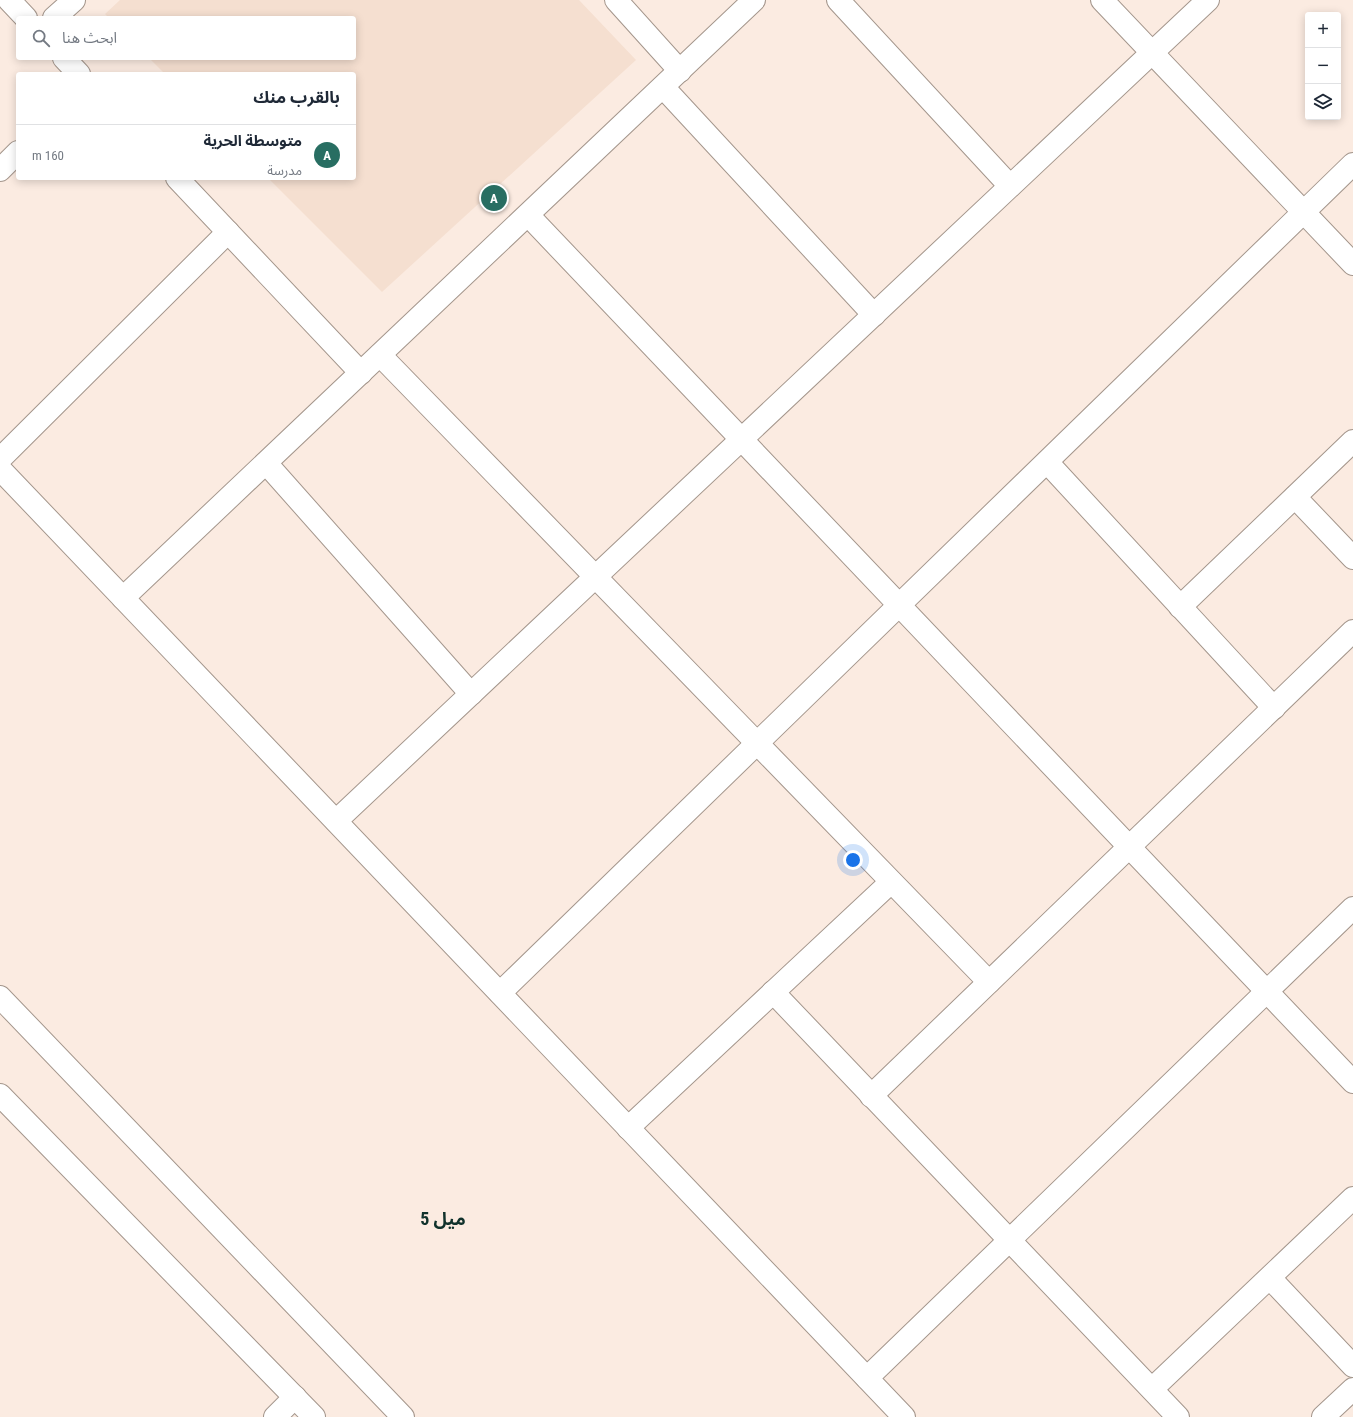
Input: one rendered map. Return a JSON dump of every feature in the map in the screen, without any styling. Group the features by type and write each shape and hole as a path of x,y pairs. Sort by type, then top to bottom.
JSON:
{"street":[{"path":"9,0 24,16"},
{"path":"56,16 74,0"},
{"path":"616,0 680,71"},
{"path":"123,598 754,0"},
{"path":"838,0 1010,186"},
{"path":"1102,0 1353,264"},
{"path":"336,821 1208,0"},
{"path":"66,60 77,72"},
{"path":"662,87 874,314"},
{"path":"0,170 16,154"},
{"path":"500,993 1353,164"},
{"path":"179,180 361,373"},
{"path":"528,215 1353,1082"},
{"path":"0,459 228,232"},
{"path":"380,355 989,982"},
{"path":"1180,606 1353,441"},
{"path":"1047,462 1274,708"},
{"path":"266,463 471,694"},
{"path":"0,469 904,1417"},
{"path":"1295,497 1353,558"},
{"path":"871,1096 1353,631"},
{"path":"628,1128 891,882"},
{"path":"867,1378 1353,908"},
{"path":"773,992 1178,1417"},
{"path":"0,997 403,1417"},
{"path":"0,1095 314,1417"},
{"path":"1152,1389 1353,1198"},
{"path":"1270,1278 1353,1366"},
{"path":"1323,1417 1353,1389"},
{"path":"275,1417 295,1397"}],"shaded area":[{"path":"120,0 579,0 636,60 382,292 270,180 356,180 356,72 163,72 151,60 356,60 356,16 107,16 105,14"}],"place":[{"name":"متوسطة الحرية","path":"494,198"}],"district":[{"name":"5 ميل","path":"443,1218"}]}
